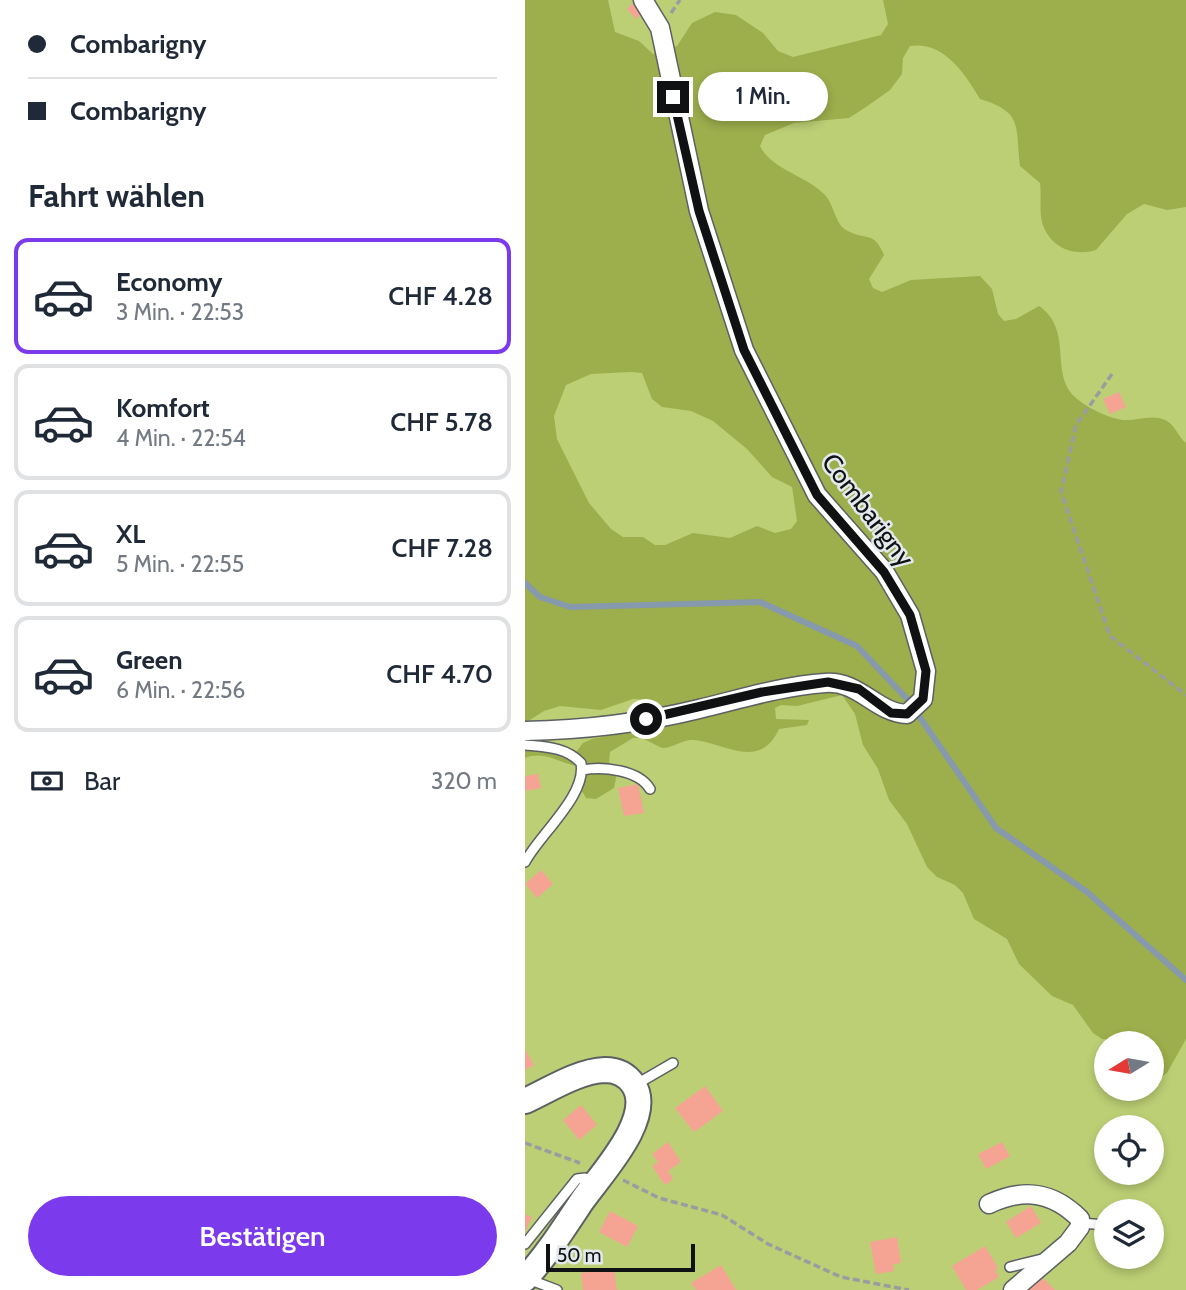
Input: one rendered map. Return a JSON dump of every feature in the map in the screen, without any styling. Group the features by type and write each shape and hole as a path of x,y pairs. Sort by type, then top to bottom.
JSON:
{"street":[{"name":"Combarigny","path":"525,731 594,729 697,709 762,692 828,682 859,689 891,713 907,714 923,699 926,671 910,615 884,572 817,495 744,350 699,211 660,28 643,0"},
{"path":"525,1101 604,1070 622,1073 634,1085 638,1103 633,1125 599,1178 526,1279"},
{"path":"989,1204 1014,1194 1031,1192 1072,1212 1081,1223 1068,1243 1013,1290"}],"lane":[{"path":"525,745 561,750 579,760 582,770 578,788 525,862"},
{"path":"582,770 603,769 636,776 650,789"},
{"path":"634,1085 673,1063"},
{"path":"525,1244 577,1179 599,1178"},
{"path":"1081,1223 1094,1224"},
{"path":"1010,1267 1042,1259 1046,1262"},
{"path":"526,1279 557,1290"}],"path":[{"path":"1112,374 1076,425 1061,492 1110,636 1186,695"},
{"path":"525,1143 599,1178 722,1215 768,1244 841,1277 909,1290"}],"green space":[{"path":"525,0 1186,0 1186,1290 525,1290"},
{"path":"525,0 608,0 615,32 639,41 653,54 677,46 692,23 715,12 736,15 763,33 778,51 793,57 881,35 888,24 883,0 1186,0 1186,207 1167,210 1144,204 1127,214 1096,250 1081,252 1066,249 1048,236 1041,218 1040,183 1020,166 1017,131 1011,116 1004,109 980,99 960,69 933,48 910,46 903,58 902,74 890,90 849,118 794,123 765,135 760,146 772,161 824,194 842,227 877,242 884,255 869,279 873,288 882,292 911,280 980,276 992,289 998,314 1004,321 1016,319 1039,306 1050,316 1059,339 1063,376 1075,397 1097,412 1117,419 1165,420 1186,443 1186,1039 1167,1073 1164,1075 1164,1031 1093,1033 1073,1005 1052,996 1019,964 1007,939 974,919 963,893 955,885 937,877 927,867 907,824 889,800 878,769 863,745 855,714 842,695 797,706 781,705 775,708 776,719 809,720 807,725 779,729 771,742 752,752 694,740 662,748 642,738 633,738 610,752 609,763 616,774 614,788 596,799 586,798 580,788 579,766 546,756 525,758 525,741 566,758 573,756 583,743 592,739 654,726 660,713 652,700 633,699 601,710 560,706 544,711 525,723","holes":["642,373 652,399 662,407 691,411 713,421 747,449 772,477 792,487 797,521 791,529 775,533 757,526 730,538 693,533 665,545 655,545 643,537 623,537 611,529 589,503 557,439 554,416 566,385 591,374"]}],"building":[{"path":"633,3 642,12 636,19 627,9"},
{"path":"1119,392 1126,407 1110,414 1103,399"},
{"path":"538,774 541,788 525,791 525,776"},
{"path":"638,784 644,813 624,816 618,788"},
{"path":"541,870 553,884 537,898 525,884"},
{"path":"525,1049 534,1065 525,1070"},
{"path":"705,1086 723,1111 694,1132 675,1108"},
{"path":"581,1105 597,1125 579,1140 563,1120"},
{"path":"668,1142 681,1162 668,1171 673,1179 665,1185 652,1166 658,1162 652,1154"},
{"path":"1002,1142 1010,1156 986,1169 978,1154"},
{"path":"1031,1206 1041,1223 1016,1238 1006,1222"},
{"path":"610,1211 638,1226 627,1247 599,1232"},
{"path":"525,1214 532,1217 525,1232"},
{"path":"897,1237 901,1263 893,1264 894,1271 876,1274 870,1242"},
{"path":"985,1246 998,1268 995,1270 999,1277 977,1290 966,1290 952,1266"},
{"path":"721,1265 736,1290 696,1290 691,1283"},
{"path":"614,1268 617,1290 583,1290 581,1273"},
{"path":"1043,1278 1055,1290 1028,1290"}],"waterway":[{"path":"525,583 540,597 570,607 760,602 857,646 908,700 996,828 1087,892 1186,980"}],"route":[{"path":"646,719 762,692 828,682 859,689 891,713 907,714 923,699 926,671 910,615 884,572 817,495 744,350 699,211 673,97"}]}
